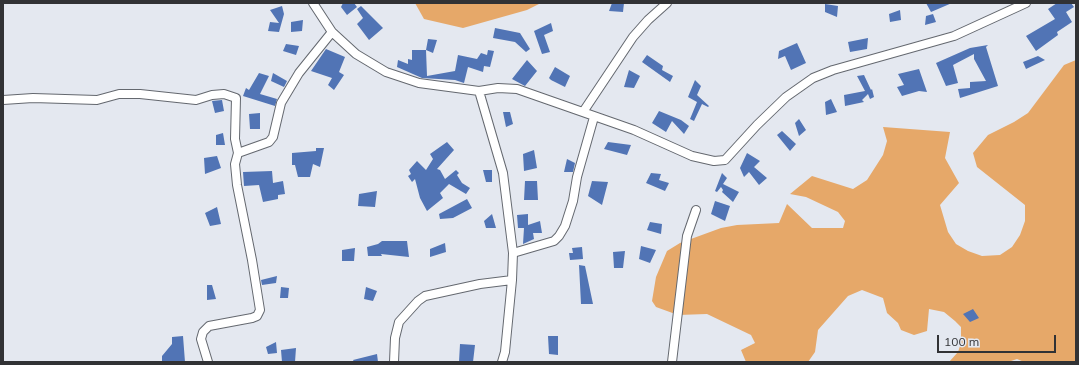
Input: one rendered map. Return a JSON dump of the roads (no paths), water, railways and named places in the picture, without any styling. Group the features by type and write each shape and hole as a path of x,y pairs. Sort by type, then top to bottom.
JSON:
{"street":[{"path":"313,3 332,32 356,54 386,72 419,83 479,91 498,88 517,89 634,130 692,156 714,161 725,160 757,125 786,97 813,78 833,70 954,36 1026,3"},
{"path":"583,112 633,38 648,20 667,3"},
{"path":"238,153 269,142 273,137 281,103 299,73 332,32"},
{"path":"479,91 503,173 513,252 512,280 502,362"},
{"path":"3,100 33,98 97,100 119,94 140,94 196,100 212,95 224,94 236,98 235,139 238,153 236,164 237,185 260,310 257,316 252,318 209,326 201,339 208,362"},
{"path":"513,252 554,241 565,226 573,201 577,177 594,117"},
{"path":"672,362 687,236 696,210"},
{"path":"394,362 395,338 399,322 418,301 425,296 480,284 512,280"}]}
